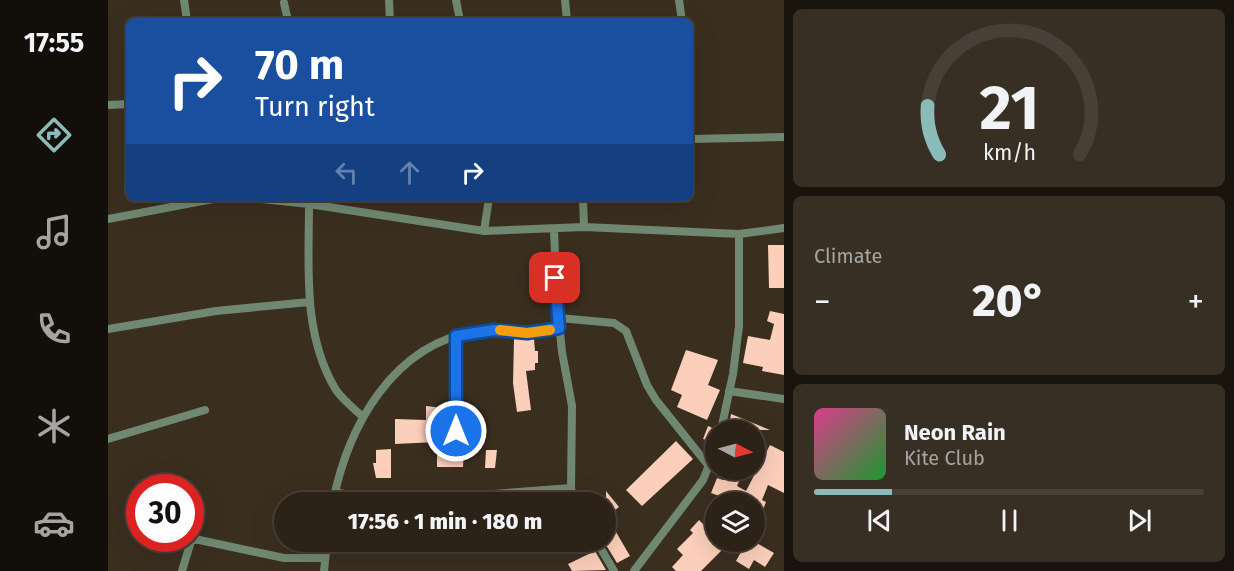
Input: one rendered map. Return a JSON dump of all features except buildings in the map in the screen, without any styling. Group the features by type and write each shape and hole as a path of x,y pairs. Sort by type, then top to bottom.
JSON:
{"street":[{"path":"184,0 187,18"},
{"path":"389,0 390,18"},
{"path":"456,0 459,18"},
{"path":"565,0 567,18"},
{"path":"679,0 682,18"},
{"path":"285,3 288,18"},
{"path":"108,105 126,104"},
{"path":"693,139 784,137"},
{"path":"108,219 202,201"},
{"path":"280,201 484,231 554,230 584,226 739,234 780,229 784,235"},
{"path":"484,231 489,201"},
{"path":"583,201 584,226"},
{"path":"309,204 309,302 320,351 336,389 362,416"},
{"path":"554,230 559,328 572,406 572,492"},
{"path":"723,420 739,326 739,234"},
{"path":"108,329 216,311 309,302"},
{"path":"559,318 614,323 626,331 647,385 656,400 705,461"},
{"path":"334,492 350,441 362,416 384,387 413,358 437,341 456,336 494,330 527,333 559,328"},
{"path":"456,336 456,431"},
{"path":"729,391 784,399"},
{"path":"108,439 205,410"},
{"path":"634,571 703,480 705,474"},
{"path":"519,492 571,488"},
{"path":"204,541 284,558 325,558"},
{"path":"182,571 187,552"},
{"path":"324,571 326,552"},
{"path":"603,552 614,571"}],"slow traffic":[{"path":"500,330 527,333 550,330"}],"route":[{"path":"456,431 456,336 479,331 527,333 559,328 555,278"}]}
